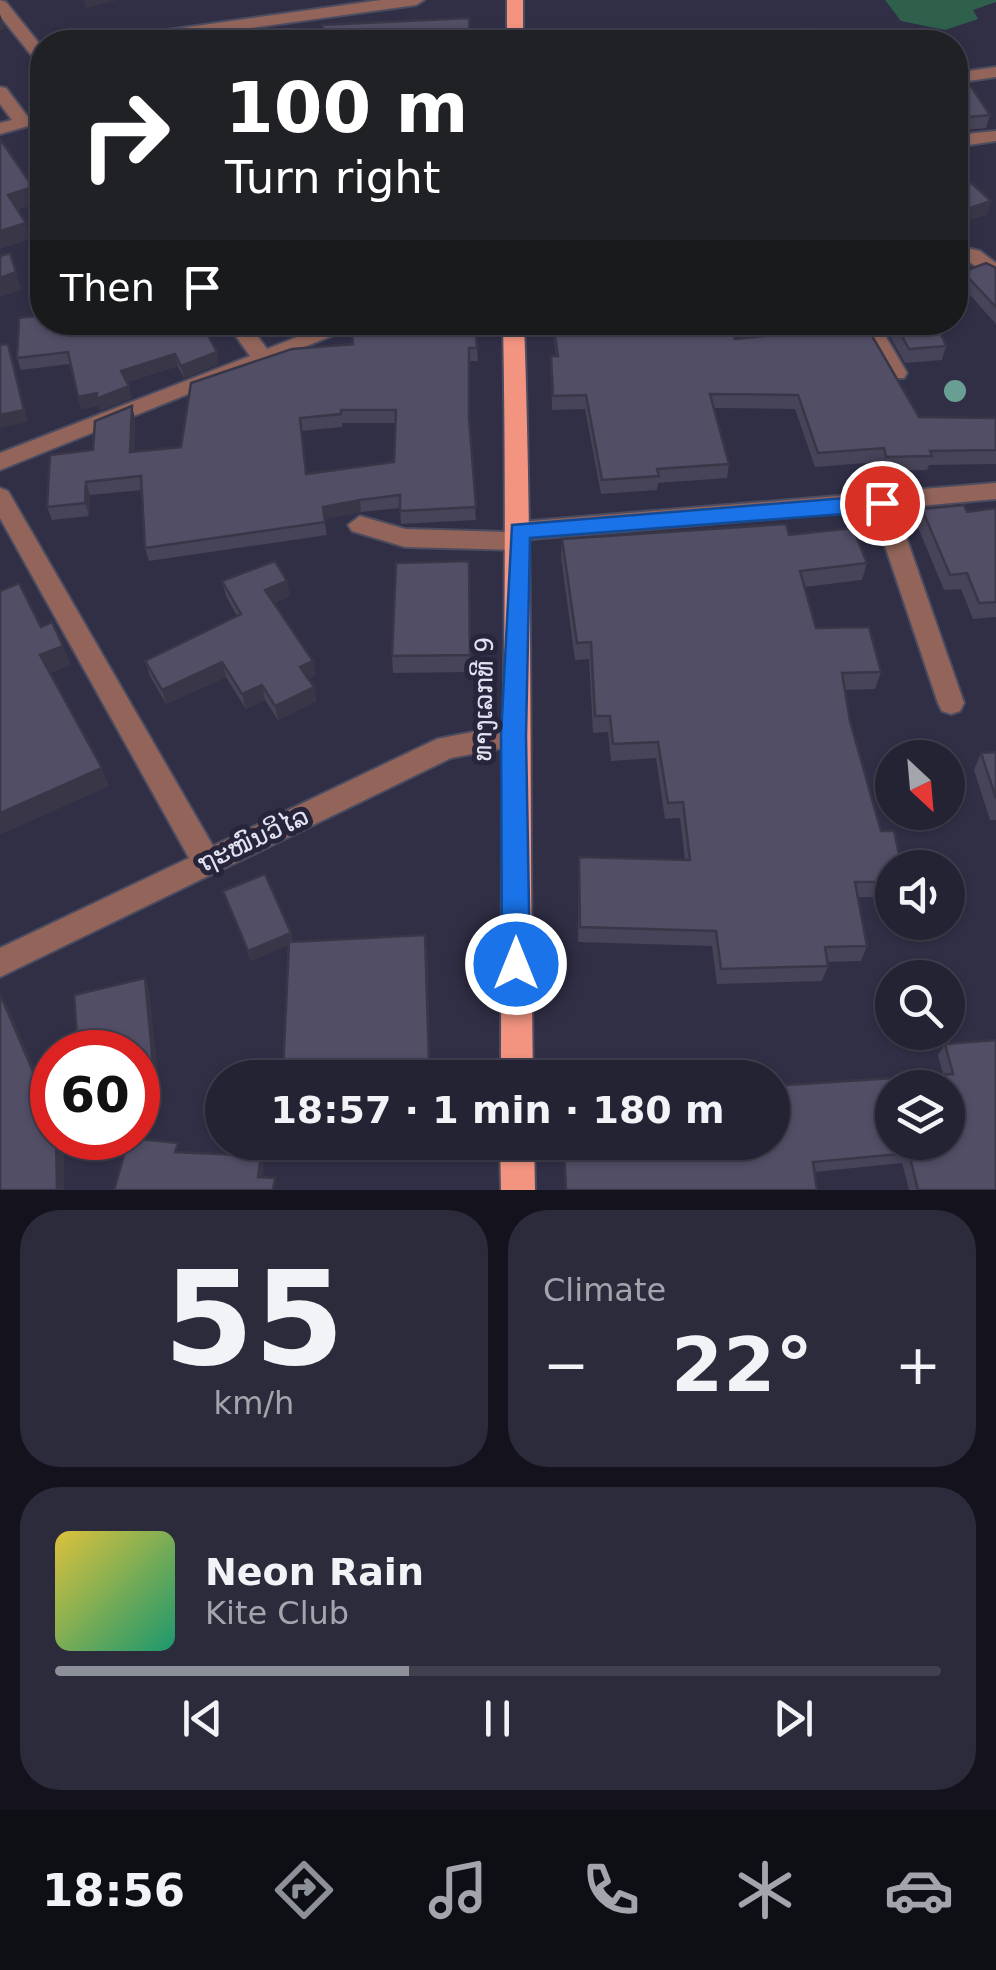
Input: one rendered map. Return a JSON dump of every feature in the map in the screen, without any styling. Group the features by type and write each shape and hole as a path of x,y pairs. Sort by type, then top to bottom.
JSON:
{"main road":[{"path":"515,0 516,30"},
{"name":"ທາງເລກທີ 9","path":"513,335 519,536 514,736 517,1060"},
{"path":"518,1160 518,1190"}],"street":[{"path":"191,30 336,6 416,0"},
{"path":"0,5 30,41"},
{"path":"968,76 996,72"},
{"path":"968,81 983,91"},
{"path":"0,92 23,123"},
{"path":"0,129 30,121"},
{"path":"968,139 996,136"},
{"path":"968,255 996,273"},
{"path":"246,335 261,356"},
{"path":"0,462 320,335"},
{"path":"874,335 896,374"},
{"path":"360,525 404,538 519,536 996,490"},
{"path":"0,497 206,861"},
{"path":"882,503 951,704"},
{"name":"ຖະໜົນວິໄລ","path":"0,963 447,747 514,736"}],"green space":[{"path":"885,0 996,2 973,10 978,19 945,30 901,21"}],"building":[{"path":"469,18 470,30 323,30 322,25"},
{"path":"968,82 990,115 968,117"},
{"path":"0,139 30,188 8,195 26,223 0,231"},
{"path":"969,181 991,201 968,209"},
{"path":"10,253 16,272 0,278 0,256"},
{"path":"986,263 996,268 996,307 968,277 968,270"},
{"path":"30,317 30,335 208,335 217,352 181,366 175,354 121,371 129,386 96,399 97,393 78,397 68,352 17,358 19,318"},
{"path":"352,335 476,335 477,348 469,348 469,418 476,507 400,511 400,495 323,507 325,522 145,548 141,476 86,482 85,503 47,507 50,455 93,450 95,421 132,406 130,452 181,447 191,383 292,349 353,344","holes":["341,410 396,410 394,462 306,474 300,418 341,414"]},
{"path":"555,335 734,335 735,339 872,335 919,417 996,418 996,450 930,451 932,456 886,457 884,448 818,453 798,395 710,394 729,464 657,469 659,476 602,480 586,395 553,396 551,356 558,356"},
{"path":"901,335 941,335 946,346 909,349"},
{"path":"8,344 24,410 0,415 0,345"},
{"path":"964,505 967,512 996,508 996,602 979,603 967,573 950,575 922,509"},
{"path":"786,524 789,535 853,528 867,563 800,571 816,628 869,627 881,672 842,673 850,721 875,810 875,830 894,831 898,850 875,850 875,882 855,882 867,946 825,947 828,966 721,969 716,931 580,927 579,857 690,860 683,802 668,803 658,742 613,744 610,716 595,716 591,642 577,643 562,539"},
{"path":"275,561 287,581 265,590 313,661 300,667 314,687 275,706 262,685 242,694 222,662 162,690 145,661 241,614 222,581"},
{"path":"469,561 470,655 392,656 396,563"},
{"path":"19,583 41,627 52,622 63,646 40,655 102,768 0,813 0,591"},
{"path":"996,752 996,798 981,753"},
{"path":"265,874 291,933 248,951 223,891"},
{"path":"425,935 429,1060 284,1060 289,942"},
{"path":"145,978 150,1030 76,1030 74,995"},
{"path":"0,994 30,1064 30,1160 56,1160 57,1190 0,1190"},
{"path":"996,1040 996,1190 918,1190 911,1160 965,1160 965,1070 952,1070 947,1050 965,1050 965,1042"},
{"path":"875,1079 875,1156 813,1162 817,1190 566,1190 565,1160 790,1160 790,1085"},
{"path":"160,1141 178,1143 175,1152 205,1153 205,1160 260,1160 258,1177 275,1178 273,1190 114,1190 123,1160 160,1160"}],"route":[{"path":"516,964 514,736 520,531 882,503"}]}
